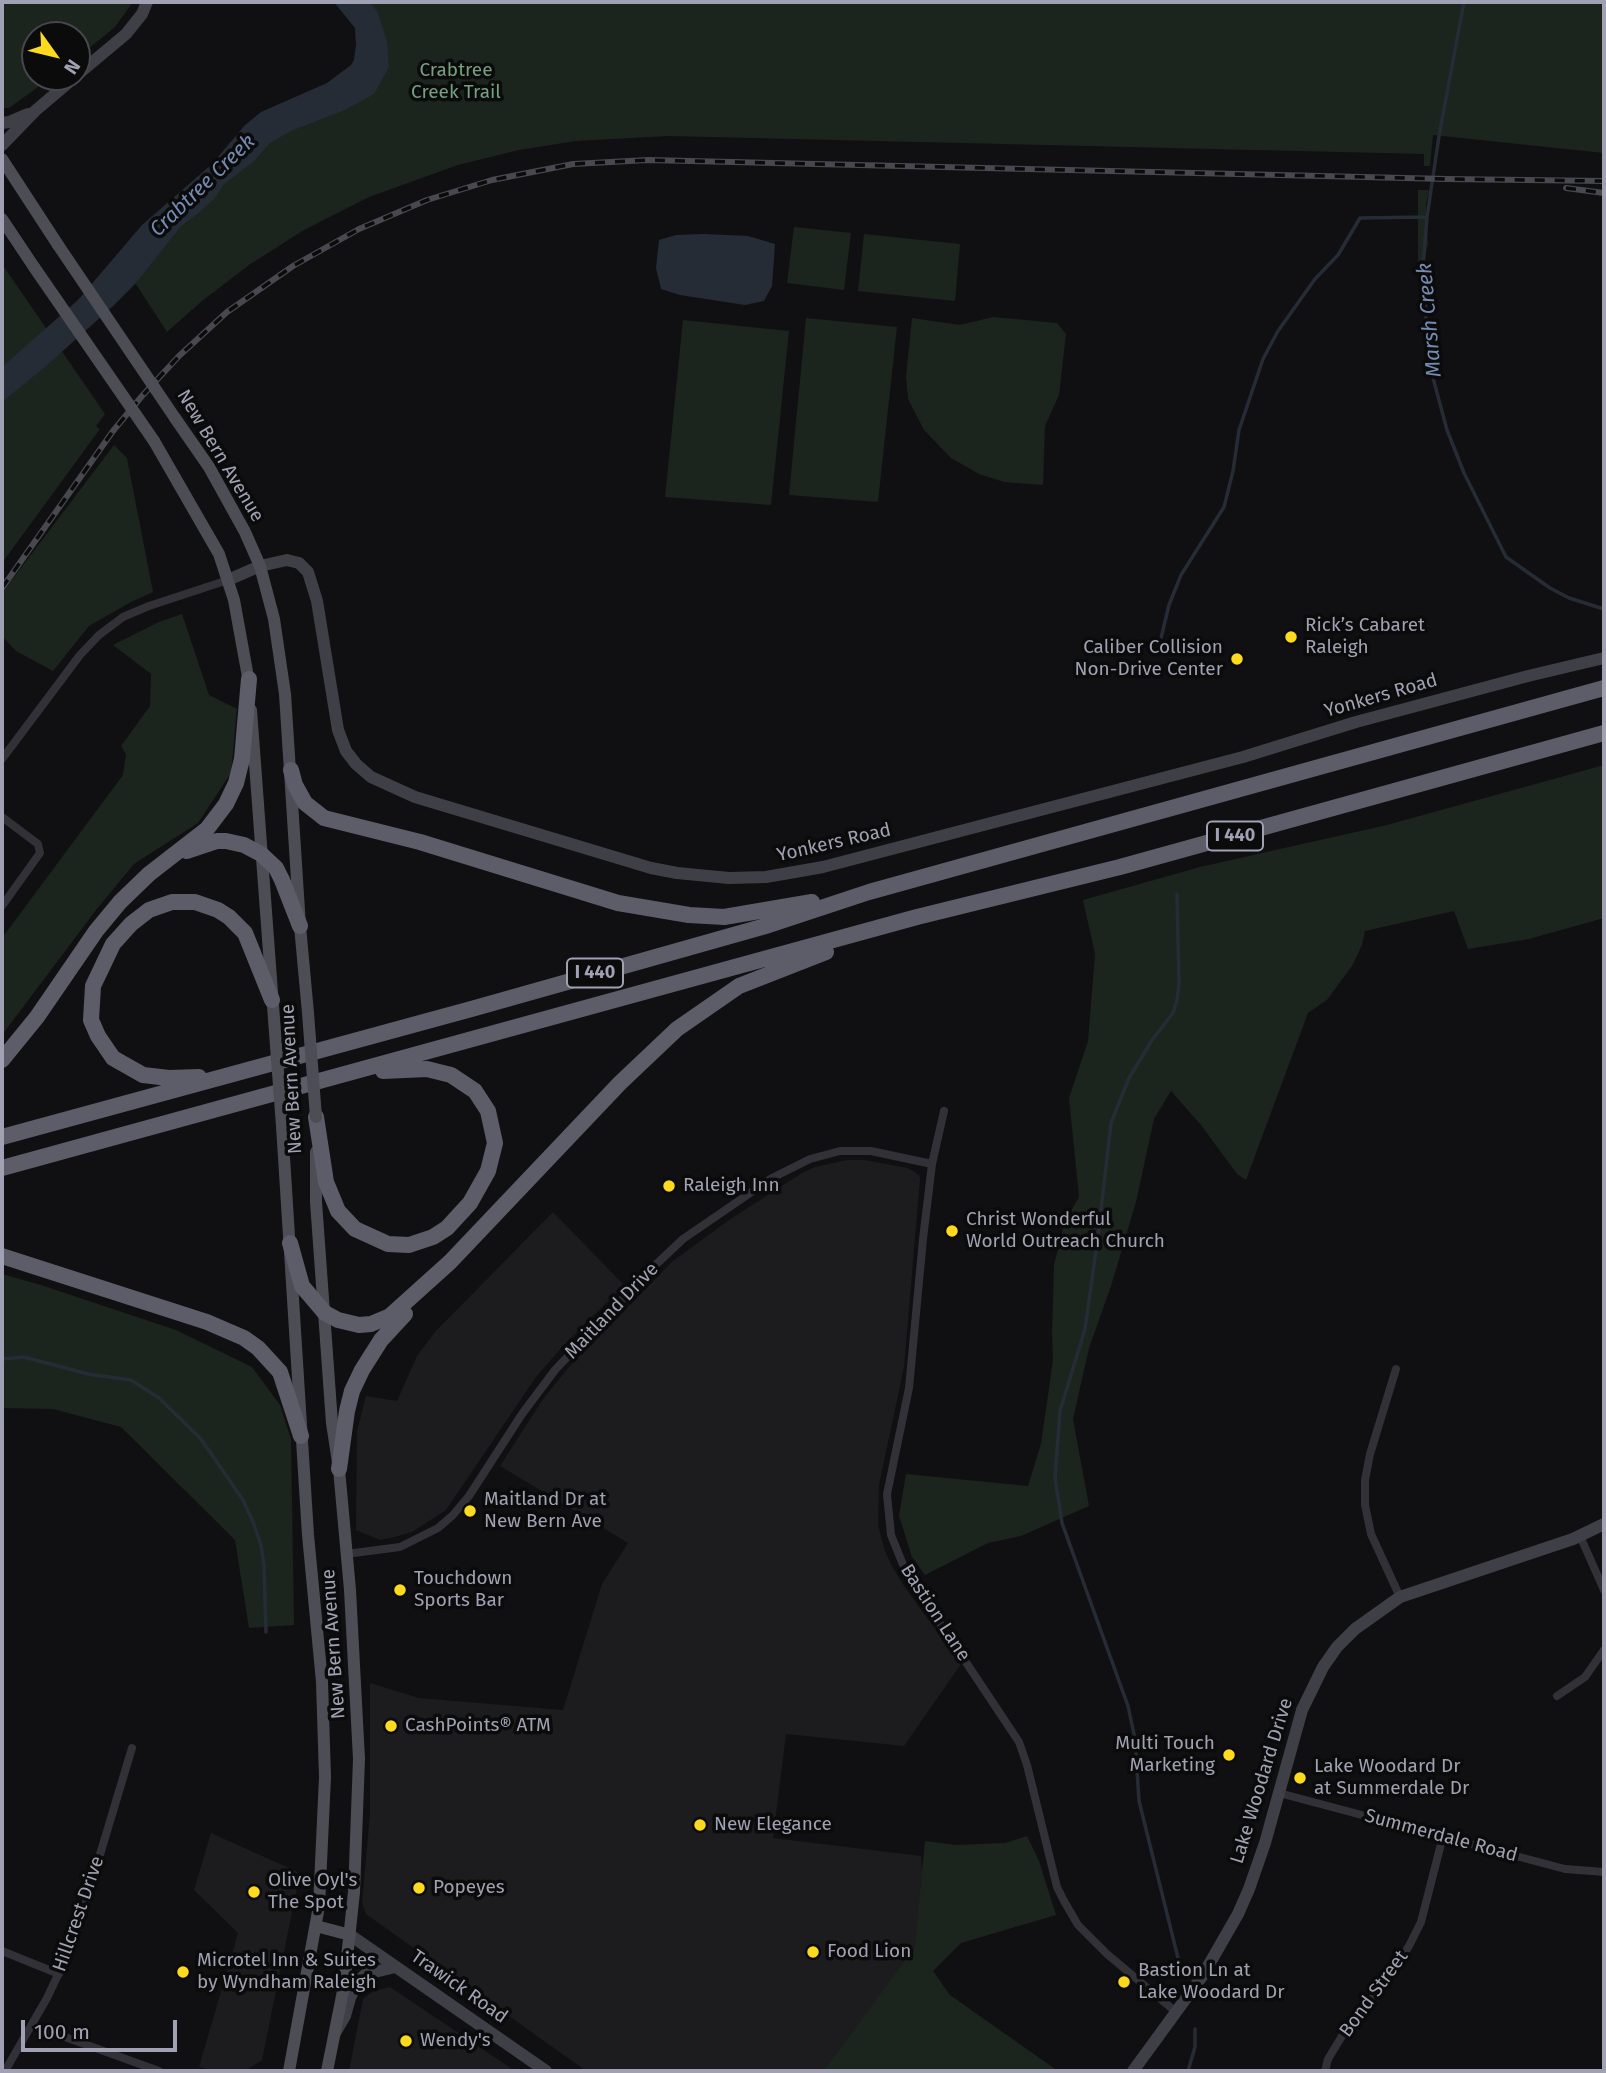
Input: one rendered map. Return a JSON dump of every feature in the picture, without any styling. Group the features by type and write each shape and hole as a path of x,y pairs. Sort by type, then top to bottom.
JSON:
{"highway":[{"path":"2,1060 37,1017 108,917 149,874 207,829 217,818 231,794 242,759 249,679"},
{"name":"I 440","path":"2,1137 769,925 869,892 1604,688"},
{"name":"I 440","path":"2,1168 864,932 1120,867 1604,733"},
{"path":"291,770 295,785 305,803 324,818 406,838 618,903 689,915 724,917 869,892"},
{"path":"172,857 217,841 244,845 261,854 279,874 300,926"},
{"path":"226,1076 155,1078 132,1070 113,1058 91,1020 93,986 113,944 131,924 149,910 172,902 207,905 229,916 245,933 272,1000"},
{"path":"339,1469 352,1391 381,1340 450,1262 620,1083 677,1029 739,986 825,952 864,932"},
{"path":"316,1116 323,1167 334,1203 346,1221 368,1237 388,1244 409,1245 433,1237 457,1218 480,1188 493,1157 495,1133 488,1111 467,1084 451,1075 427,1069 342,1074"},
{"path":"290,1242 302,1286 317,1307 349,1324 371,1324 398,1310 450,1262"},
{"path":"2,1256 208,1322 244,1338 258,1348 280,1372 301,1436"}],"main road":[{"name":"New Bern Avenue","path":"2,159 209,467 236,514 260,566 280,647 316,1116 316,1202 332,1423 346,1554 359,1759 357,1853 350,1935 327,2071"},
{"name":"New Bern Avenue","path":"2,219 153,441 210,537 228,580 249,679 324,1736 321,1881 316,1926 289,2071"},
{"path":"316,1926 350,1935"}],"street":[{"path":"91,63 126,34 142,14 147,2"},
{"path":"2,145 58,91"},
{"path":"2,123 35,111"},
{"name":"Yonkers Road","path":"228,580 260,566 287,560 294,561 308,572 317,601 338,730 346,751 371,777 415,797 651,868 729,878 766,877 822,867 1243,757 1356,722 1516,679 1604,658"},
{"path":"2,759 80,655 99,635 123,617 228,580"},
{"path":"2,817 38,844 40,853 2,906"},
{"name":"Bastion Lane","path":"944,1111 932,1164 912,1362 887,1494 891,1535 906,1572 1019,1742 1057,1887 1078,1925 1107,1954 1175,2011"},
{"name":"Maitland Drive","path":"346,1554 400,1547 438,1528 453,1515 477,1485 538,1391 591,1332 683,1240 772,1178 810,1159 840,1151 871,1151 932,1164"},
{"path":"1396,1369 1370,1454 1365,1480 1365,1505 1371,1534 1400,1597"},
{"name":"Lake Woodard Drive","path":"1133,2071 1212,1961 1238,1914 1257,1866 1301,1710 1323,1667 1355,1629 1400,1597 1580,1536 1604,1524"},
{"path":"1580,1536 1604,1590"},
{"path":"1557,1696 1585,1677 1604,1650"},
{"name":"Hillcrest Drive","path":"5,2071 32,2025 74,1941 132,1748"},
{"name":"Summerdale Road","path":"1279,1793 1565,1869 1604,1872"},
{"name":"Bond Street","path":"1325,2071 1328,2059 1342,2036 1392,1973 1411,1942 1421,1922 1443,1836"},
{"name":"Trawick Road","path":"350,1935 545,2071"},
{"path":"2,1951 59,1974"},
{"path":"335,2034 358,1981 366,1974 395,1967"},
{"path":"32,2025 159,2071"}],"shaded area":[{"path":"847,1160 865,1160 908,1168 919,1175 920,1179 904,1367 879,1485 878,1525 893,1568 961,1664 904,1746 786,1734 773,1838 921,1856 927,1937 832,2071 586,2071 366,1914 362,1903 370,1814 370,1683 419,1698 563,1710 602,1584 628,1543 500,1466 543,1399 569,1367 673,1261 729,1220 802,1173 815,1167"},
{"path":"553,1212 624,1285 536,1377 446,1510 412,1532 395,1537 380,1540 356,1530 357,1431 366,1396 397,1401 417,1356 435,1332"},
{"path":"211,1833 300,1873 262,2060 245,2071 214,2071 199,2067 238,1933 194,1890"},
{"path":"390,1987 515,2071 349,2071 363,1999 373,1991"}],"green space":[{"path":"2,2 133,2 115,27 91,47 91,21 21,21 21,91 33,91 9,108 2,108"},
{"name":"Crabtree Creek Trail","path":"361,2 1604,2 1604,153 1433,135 1430,166 1424,166 1424,154 668,136 576,141 519,150 458,165 369,197 304,230 249,265 167,332 123,264 199,186 356,86"},
{"path":"1418,190 1429,192 1426,204 1428,244 1418,281"},
{"path":"794,227 851,233 844,290 787,283"},
{"path":"864,234 960,244 955,301 858,291"},
{"path":"2,264 105,414 96,426 100,429 2,563"},
{"path":"993,317 1057,323 1066,334 1059,395 1045,426 1043,485 1004,482 979,474 951,458 924,430 908,399 906,377 912,318 960,325"},
{"path":"806,318 897,327 878,502 789,495"},
{"path":"683,320 789,331 771,505 665,497"},
{"path":"114,445 127,458 153,592 89,626 53,671 16,651 2,636 2,593"},
{"path":"182,614 209,695 237,709 231,773 198,823 134,864 2,1035 2,938 123,775 126,754 121,746 150,706 151,674 113,645 159,622"},
{"path":"1604,765 1604,918 1529,939 1468,949 1454,911 1365,931 1352,966 1327,1000 1308,1013 1246,1180 1237,1174 1201,1125 1171,1091 1154,1119 1136,1202 1089,1348 1073,1419 1089,1506 1021,1536 988,1543 925,1575 912,1557 899,1516 906,1474 1028,1486 1041,1444 1053,1360 1054,1265 1065,1221 1079,1197 1069,1098 1088,1041 1095,954 1083,900 1200,867 1387,825"},
{"path":"2,1274 176,1330 252,1367 280,1405 291,1439 294,1625 249,1628 235,1540 121,1427 53,1409 2,1408"},
{"path":"1027,1836 1039,1861 1056,1915 961,1943 933,1971 950,1995 1058,2071 824,2071 915,1947 925,1841 956,1845 1005,1843"}],"water":[{"name":"Crabtree Creek","path":"334,2 370,2 377,11 387,41 389,67 374,94 345,110 291,131 270,143 253,162 223,185 214,199 181,226 135,284 113,306 2,402 2,367 78,300 142,225 212,164 245,125 261,112 327,83 351,65 356,45 355,28"},
{"path":"676,235 748,236 775,244 772,286 764,301 745,305 680,295 661,289 656,268 659,240"}],"waterway":[{"name":"Marsh Creek","path":"1464,2 1427,217 1423,266 1429,363 1447,430 1464,473 1506,557 1550,588 1569,598 1604,609"},
{"path":"1161,638 1169,605 1181,575 1224,507 1239,430 1263,359 1278,331 1315,279 1338,255 1360,218 1427,217"},
{"path":"1177,894 1177,1000 1173,1013 1152,1040 1129,1078 1111,1123 1085,1329 1060,1411 1055,1478 1062,1523 1128,1706 1135,1739 1139,1801 1180,1966"},
{"path":"2,1359 24,1357 88,1374 131,1380 159,1398 201,1439 243,1500 261,1545 266,1632"},
{"path":"1188,2071 1195,2047 1195,2029"}],"railway":[{"path":"2,588 113,431 179,356 227,312 293,266 359,229 427,200 492,180 573,164 648,160 1604,181"},
{"path":"1566,188 1604,193"}],"place":[{"name":"Rick’s Cabaret Raleigh","path":"1291,637"},
{"name":"Caliber Collision Non-Drive Center","path":"1237,659"},
{"name":"Raleigh Inn","path":"669,1186"},
{"name":"Christ Wonderful World Outreach Church","path":"952,1231"},
{"name":"Maitland Dr at New Bern Ave","path":"470,1511"},
{"name":"Touchdown Sports Bar","path":"400,1590"},
{"name":"CashPoints® ATM","path":"391,1726"},
{"name":"Multi Touch Marketing","path":"1229,1755"},
{"name":"Lake Woodard Dr at Summerdale Dr","path":"1300,1778"},
{"name":"New Elegance","path":"700,1825"},
{"name":"Popeyes","path":"419,1888"},
{"name":"Olive Oyl's The Spot","path":"254,1892"},
{"name":"Food Lion","path":"813,1952"},
{"name":"Microtel Inn & Suites by Wyndham Raleigh","path":"183,1972"},
{"name":"Bastion Ln at Lake Woodard Dr","path":"1124,1982"},
{"name":"Wendy's","path":"406,2041"}]}
